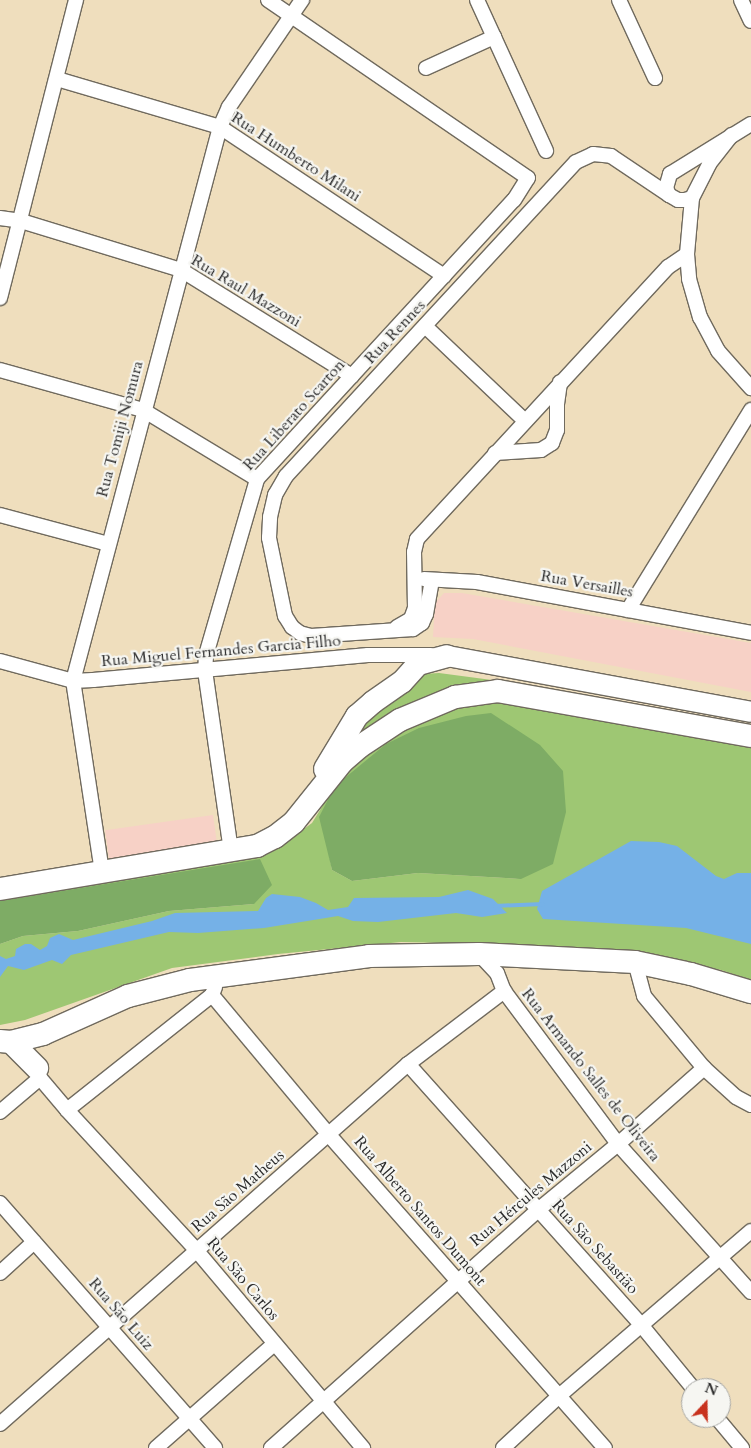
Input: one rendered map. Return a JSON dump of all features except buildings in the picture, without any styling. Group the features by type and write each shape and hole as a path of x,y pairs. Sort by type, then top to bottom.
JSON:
{"main road":[{"path":"310,802 334,753 357,716 373,702 402,682 418,664 447,656"},
{"path":"0,889 257,846 275,837 294,822 342,762 378,733 424,709 455,697 498,691 751,736"},
{"path":"6,1042 43,1034 128,996 216,985 369,956 479,954 635,962 691,974 751,992"},
{"path":"38,1073 43,1034"},
{"path":"6,1042 38,1073"}],"street":[{"path":"0,298 76,0"},
{"name":"Rua Tomiji Nomura","path":"102,872 73,681 180,270 220,127 229,107 302,0"},
{"path":"477,0 546,151"},
{"path":"619,0 655,78"},
{"path":"741,0 750,21"},
{"path":"270,1 291,16"},
{"name":"Rua Liberato Scarton","path":"231,851 204,671 206,655 257,479 514,200 528,178 291,16"},
{"path":"426,68 494,37"},
{"name":"Rua Humberto Milani","path":"57,79 220,127 444,276"},
{"path":"692,198 678,200 669,195 666,188 670,174 751,124"},
{"path":"732,135 718,150 692,198 687,254 689,279 700,317 718,351 751,388"},
{"name":"Rua Rennes","path":"432,580 426,614 422,622 413,628 311,636 300,634 292,627 285,616 269,538 270,517 275,495 286,476 576,162 593,154 611,156 669,195"},
{"path":"683,165 696,169 702,179"},
{"name":"Rua Rennes","path":"639,174 662,176 670,174"},
{"name":"Rua Raul Mazzoni","path":"0,218 20,221 180,270 352,376"},
{"path":"416,578 414,552 417,539 668,267 687,254"},
{"path":"425,326 524,421"},
{"path":"0,370 144,410 257,479"},
{"path":"495,453 541,450 552,443 557,430 557,404 560,382"},
{"path":"628,610 751,410"},
{"path":"0,515 108,544"},
{"name":"Rua Rennes","path":"390,631 411,619 415,608 416,578"},
{"name":"Rua Versailles","path":"416,578 477,582 751,632"},
{"name":"Rua Miguel Fernandes Garcia Filho","path":"0,661 73,681 204,671 368,655 447,656"},
{"path":"447,656 751,712"},
{"name":"Rua Armando Salles de Oliveira","path":"479,954 497,973 504,991 618,1144 751,1292"},
{"path":"635,962 644,996 704,1068 736,1097 751,1105"},
{"path":"66,1110 216,985"},
{"name":"Rua Alberto Santos Dumont","path":"216,985 329,1135 605,1448"},
{"name":"Rua São Matheus","path":"0,1424 408,1064 504,991"},
{"name":"Rua São Sebastião","path":"408,1064 642,1326 685,1378"},
{"name":"Rua Hércules Mazzoni","path":"271,1448 457,1281 704,1068"},
{"path":"0,1112 38,1073"},
{"name":"Rua São Carlos","path":"38,1073 66,1110 197,1251 362,1448"},
{"name":"Rua São Luiz","path":"0,1204 215,1448"},
{"path":"503,1448 559,1396 751,1231"},
{"path":"0,1273 34,1242"},
{"path":"156,1448 274,1344"},
{"path":"726,1428 742,1448"}],"shaded area":[{"path":"444,593 462,593 751,643 751,692 473,639 433,637 435,603"},
{"path":"213,815 217,845 109,860 105,830"}],"green space":[{"path":"439,673 507,682 504,689 339,753 357,725 422,674"},
{"path":"501,701 751,744 751,980 721,970 627,953 486,944 401,942 278,954 172,968 25,1020 0,1025 0,944 23,936 78,931 169,911 254,904 59,892 0,901 0,898 289,840 312,823 341,776 381,743 428,719 458,708","holes":["327,844 521,879 418,873 352,881 332,870"]},
{"path":"491,713 540,745 563,771 566,812 553,864 521,879 418,873 352,881 332,870 319,817 335,786 386,744 419,728 466,716"},
{"path":"260,859 272,885 254,904 169,911 78,931 23,936 0,944 0,901"}],"water":[{"path":"631,841 659,842 677,846 716,876 724,879 737,873 751,873 751,944 686,928 543,919 537,909 542,891"},
{"path":"468,890 493,899 507,913 482,917 456,913 378,922 353,921 338,916 264,928 198,933 169,932 71,955 62,964 52,960 24,970 8,966 0,977 0,956 6,959 15,956 16,949 25,944 31,944 40,950 47,946 50,938 59,934 73,940 152,921 175,913 258,911 266,898 272,894 300,897 328,910 348,907 354,898 439,897"}],"waterway":[{"path":"495,906 543,904"}]}
